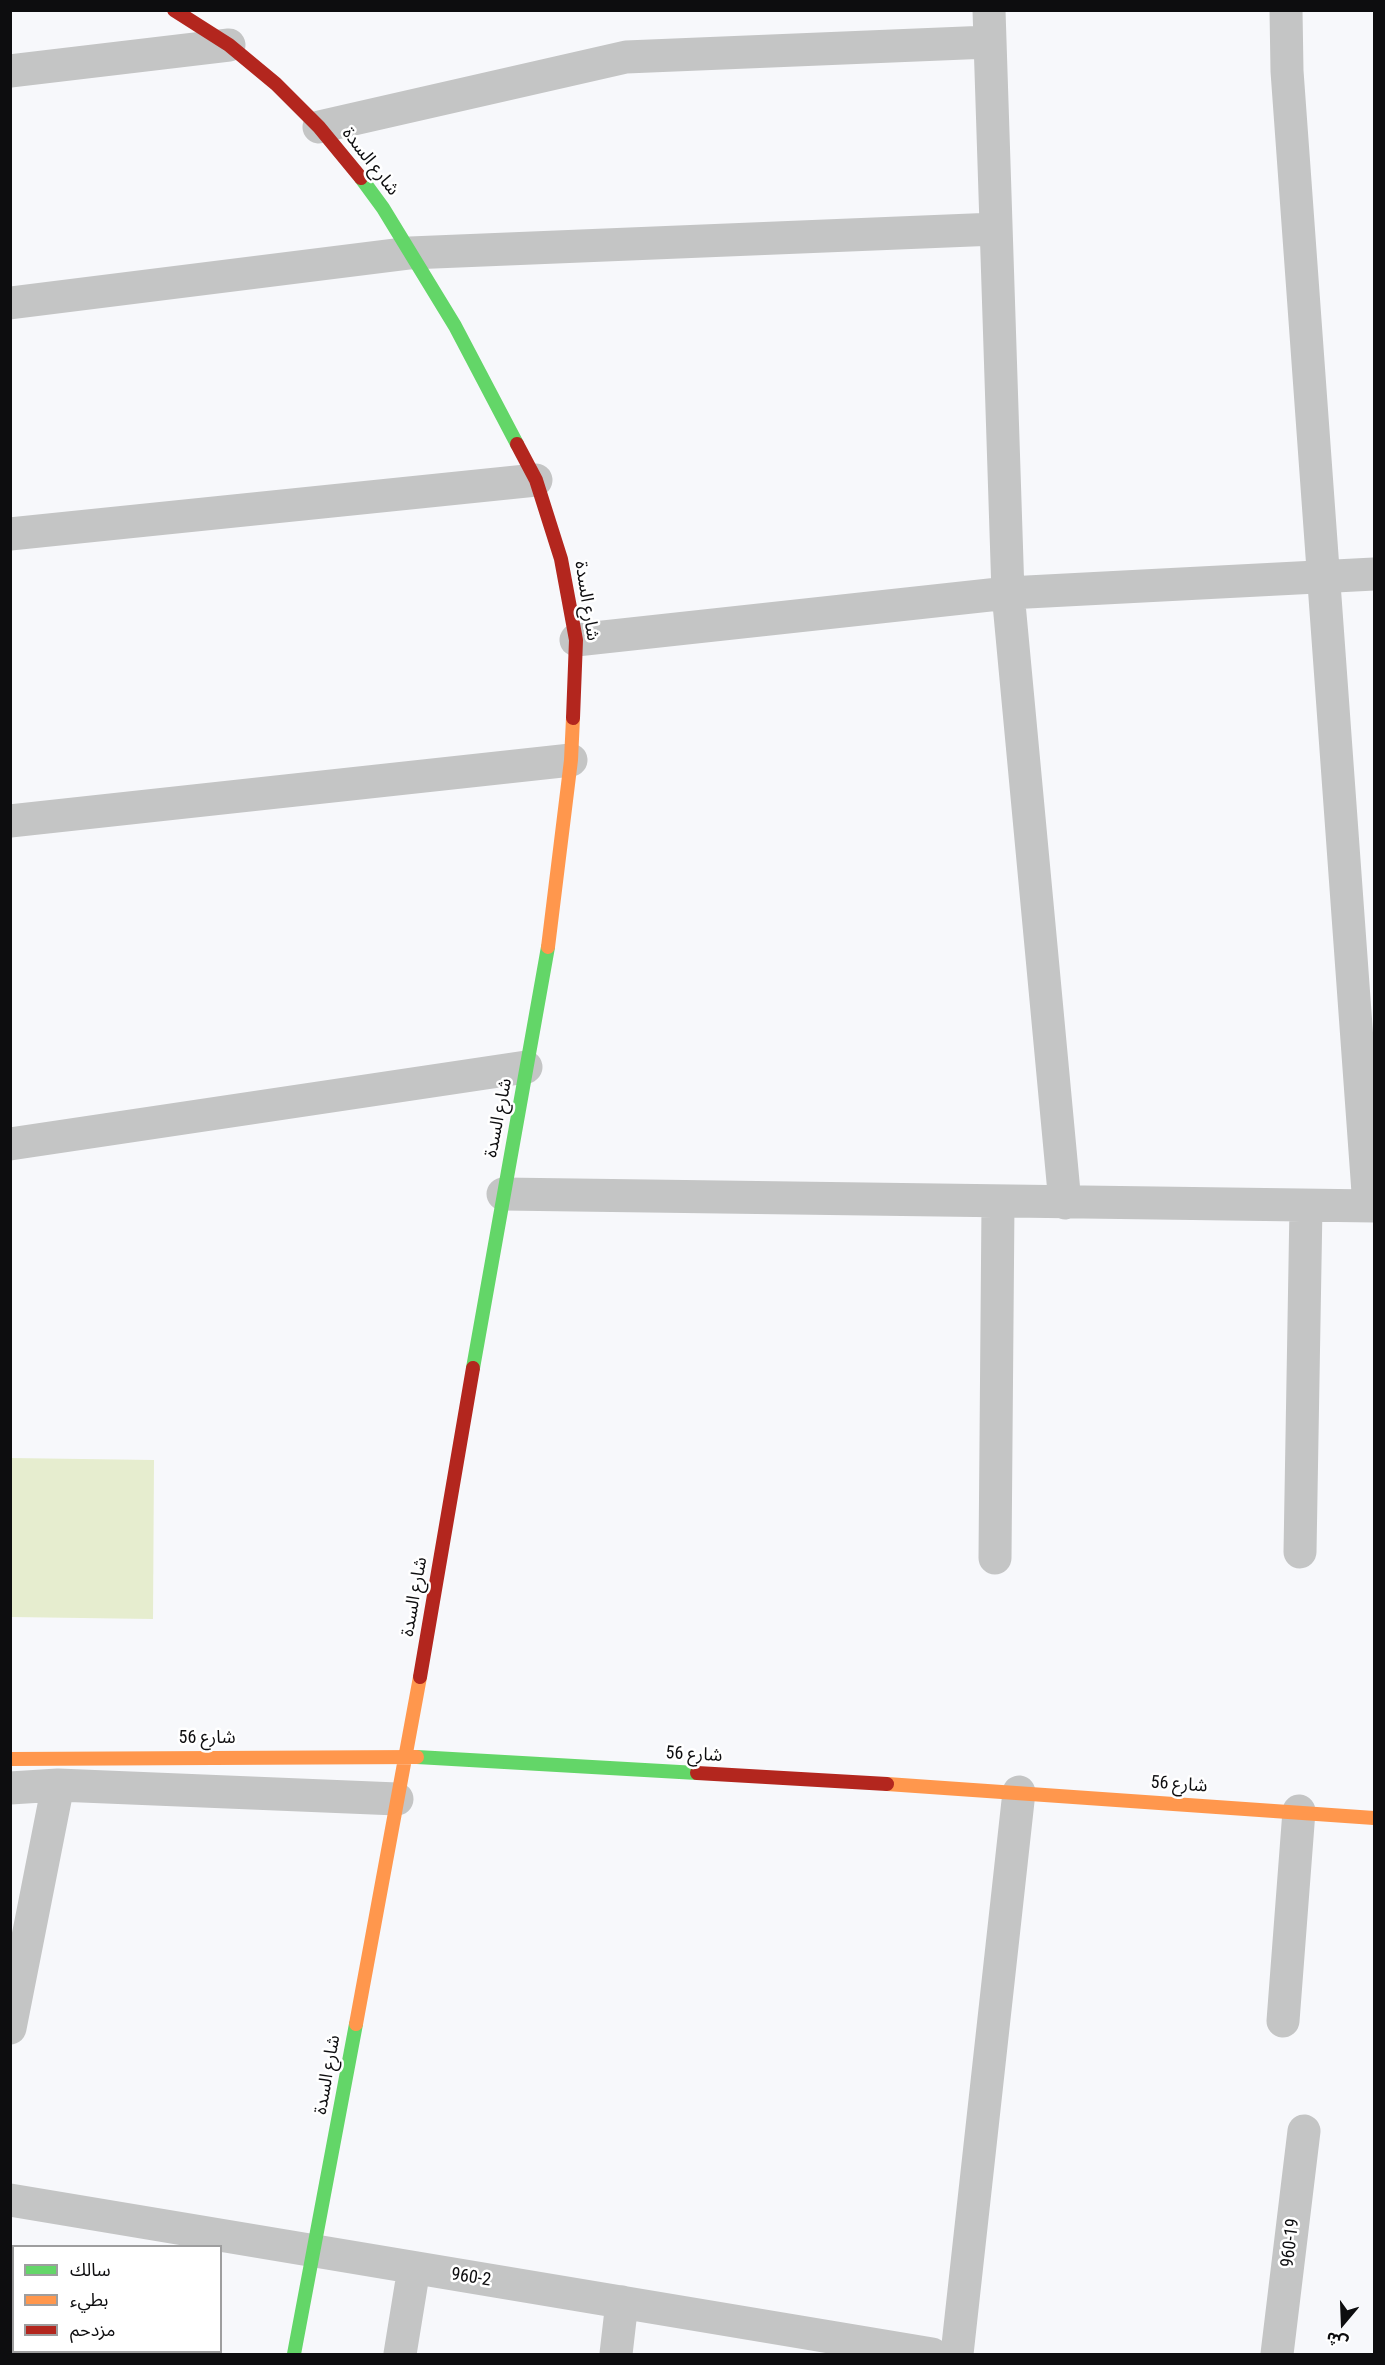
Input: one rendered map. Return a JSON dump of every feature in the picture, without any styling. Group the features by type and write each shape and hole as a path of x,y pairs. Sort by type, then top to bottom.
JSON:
{"street":[{"name":"شارع السدة","path":"174,10 229,45 276,84 319,127 353,166 384,208 455,326 536,480 561,559 576,640 571,760 552,928 503,1194 406,1756 294,2355"},
{"path":"503,1194 998,1203 1372,1206 1287,71 1286,10"},
{"path":"319,127 626,57 989,26 1008,593 1065,1203"},
{"path":"10,71 229,45"},
{"path":"10,303 410,252 996,229"},
{"path":"10,534 536,480"},
{"path":"576,640 1008,593 1374,574"},
{"path":"10,821 571,760"},
{"path":"10,1144 526,1067"},
{"path":"995,1558 998,1203"},
{"path":"1300,1552 1306,1206"},
{"name":"شارع 56","path":"10,1759 406,1756 1019,1792 1374,1818"},
{"path":"10,2028 58,1785"},
{"path":"10,1788 58,1785 398,1799"},
{"path":"957,2355 1019,1792"},
{"path":"1283,2021 1299,1811"},
{"name":"960-19","path":"1277,2355 1304,2131"},
{"name":"960-2","path":"10,2200 932,2355"},
{"path":"400,2355 414,2268"},
{"path":"616,2355 622,2302"}],"green space":[{"path":"11,1458 154,1460 153,1619 11,1617"}],"traffic: fast":[{"path":"361,178 383,208 455,326 517,444"},
{"path":"473,1368 548,947"},
{"path":"417,1757 697,1773"},
{"path":"294,2354 356,2024"}],"traffic: slow":[{"path":"548,947 571,760 573,718"},
{"path":"356,2024 420,1677"},
{"path":"10,1759 417,1757"},
{"path":"887,1784 1374,1818"}],"traffic: jam":[{"path":"174,10 229,45 276,84 319,127 361,178"},
{"path":"517,444 536,480 561,559 576,640 573,718"},
{"path":"420,1677 473,1368"},
{"path":"697,1773 887,1784"}]}
